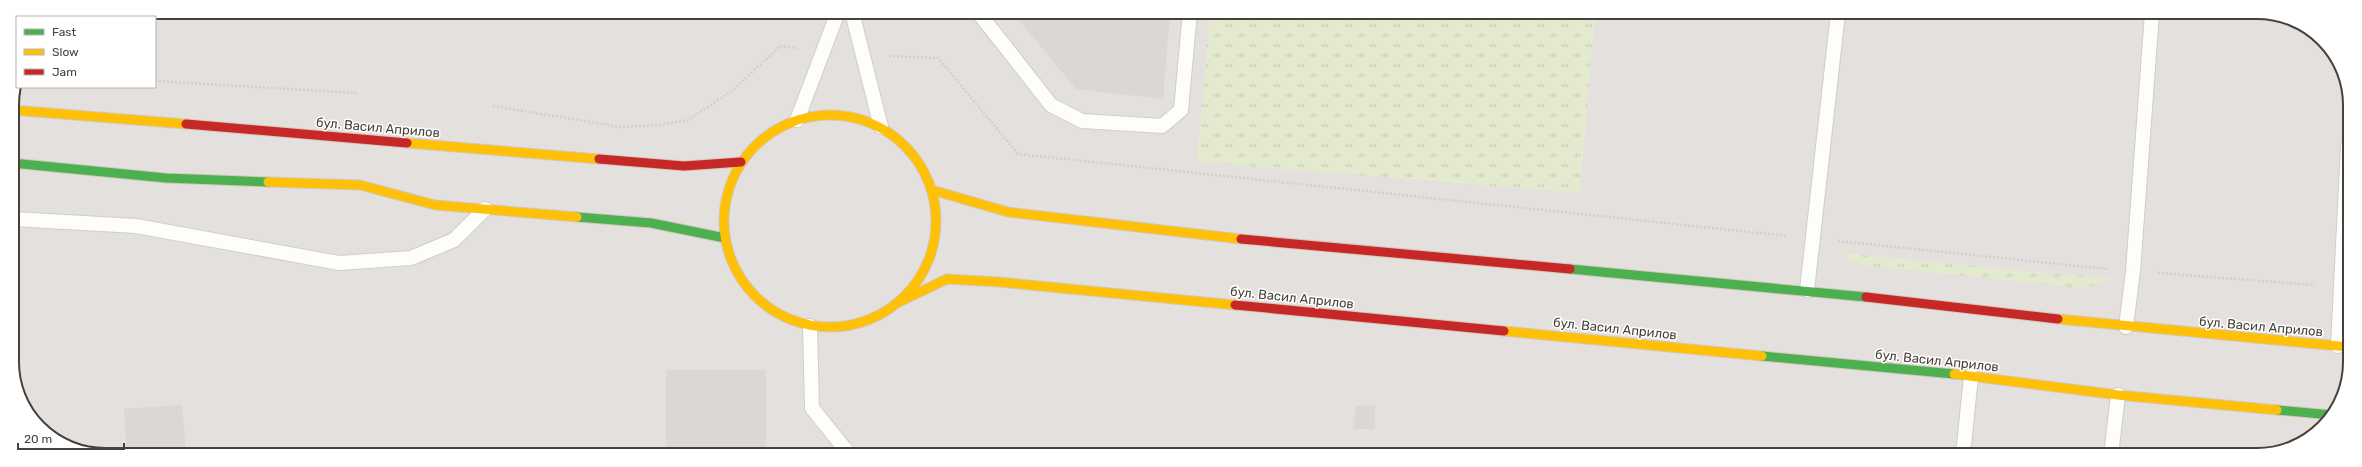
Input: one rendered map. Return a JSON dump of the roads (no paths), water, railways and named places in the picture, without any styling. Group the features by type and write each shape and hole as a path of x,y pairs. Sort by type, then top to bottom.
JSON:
{"main road":[{"name":"бул. Васил Априлов","path":"19,111 684,166 741,162"},
{"path":"825,114 854,117 881,127 905,145 921,166 932,190 936,223 931,255 916,283 899,302 869,320 840,327 810,326 780,316 751,293 735,270 725,238 725,204 731,182 741,162 752,149 771,133 797,120 825,114"},
{"path":"19,164 166,178 360,186 435,205 651,223 725,238"},
{"name":"бул. Васил Априлов","path":"932,190 1008,212 1176,233 1807,290 2126,327 2343,346"},
{"name":"бул. Васил Априлов","path":"899,302 947,279 999,282 1971,376 2118,395 2325,414"}],"lane":[{"path":"797,120 835,19"},
{"path":"854,19 881,127"},
{"path":"983,19 1051,105 1082,122 1162,126 1181,110 1189,19"},
{"path":"1807,290 1837,19"},
{"path":"2126,327 2133,271 2152,19"},
{"path":"19,219 136,226 339,263 411,258 454,240 485,209"},
{"path":"2343,223 2343,346"},
{"path":"810,326 812,408 845,448"},
{"path":"1964,448 1971,376"},
{"path":"2112,448 2118,395"}]}
